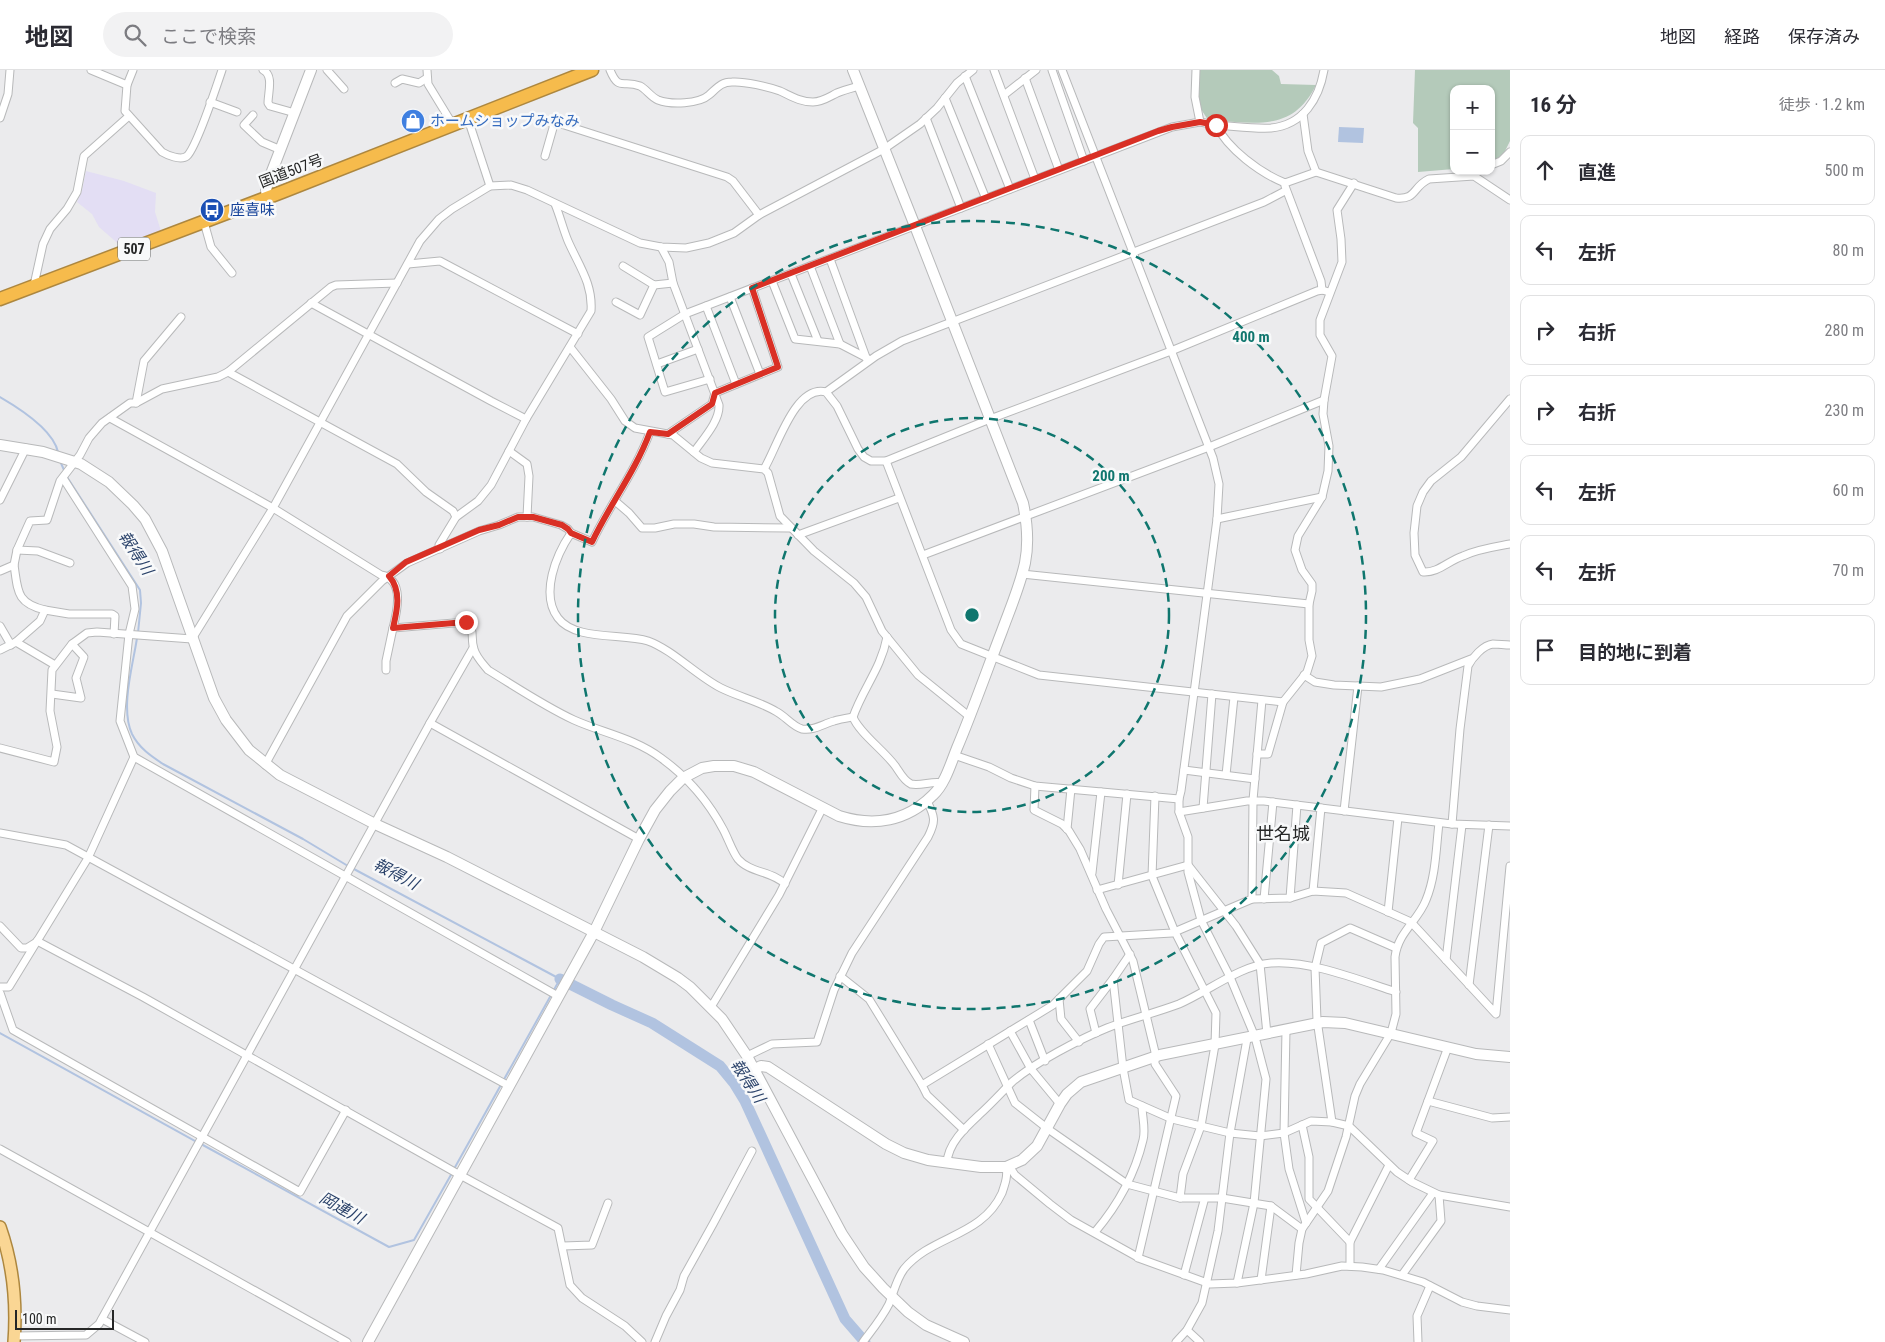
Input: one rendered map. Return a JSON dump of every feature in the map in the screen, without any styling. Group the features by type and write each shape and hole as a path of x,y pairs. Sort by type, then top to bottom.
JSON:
{"highway":[{"name":"国道507号","path":"0,299 453,125 575,73 592,70"}],"main road":[{"path":"0,1227 12,1276 15,1303 15,1339"}],"street":[{"path":"0,118 8,94 10,70"},
{"path":"91,70 128,85"},
{"path":"133,70 128,85 124,106 125,111 162,152 170,156 183,158 188,156 194,143 222,70"},
{"path":"263,70 270,76 268,103 270,106 295,113"},
{"path":"267,197 267,186 311,70"},
{"path":"327,70 344,89"},
{"path":"427,70 428,84 453,125"},
{"path":"610,70 617,83 641,87 658,100 679,102 697,102 708,96 720,84 730,82 740,82 780,91 793,98 811,102 822,101 839,92 859,86"},
{"path":"368,1342 594,932 639,839 655,810 670,791 683,778 702,768 714,766 744,767 852,820 880,821 910,814 936,793 970,717 1022,574 1027,545 1026,516 916,226 853,70"},
{"path":"192,639 273,508 420,241 439,219 452,209 490,186 511,185 527,190 640,243 661,247 686,248 709,244 734,233 759,215 884,149 926,118 957,83 973,70"},
{"path":"994,70 1036,179"},
{"path":"1004,95 1036,70"},
{"path":"1052,70 1084,161"},
{"path":"1062,70 1209,447 1219,484 1217,519 1179,799 1180,812 1188,837 1189,877 1201,920 1230,977 1266,1079 1254,1203 1236,1283"},
{"path":"1196,70 1195,97 1200,122"},
{"path":"710,379 665,392 648,336 685,314 1172,127 1200,122 1216,125 1272,128 1290,122 1303,114 1319,92 1324,70"},
{"path":"965,76 1010,189"},
{"path":"395,83 402,79 419,83 427,78"},
{"path":"1025,78 1059,170"},
{"path":"944,98 986,199"},
{"path":"210,102 236,112"},
{"path":"1303,114 1308,151 1316,172"},
{"path":"253,115 244,125 262,142 281,150"},
{"path":"34,285 43,244 50,229 67,209 77,192 84,156 129,116"},
{"path":"926,118 962,208"},
{"path":"468,119 490,186"},
{"path":"545,156 553,123 558,123 727,177 759,215"},
{"path":"1216,125 1221,135 1254,166 1285,187 1326,291"},
{"path":"1495,163 1501,161 1510,152"},
{"path":"764,469 793,412 807,396 816,391 826,392 868,360 902,341 1264,202 1285,187 1316,172 1396,198 1405,199 1411,197 1423,182 1430,179 1460,175"},
{"path":"1478,175 1510,200"},
{"path":"1257,754 1268,754 1283,702 1311,664 1309,604 1312,584 1302,570 1295,550 1298,536 1322,497 1328,471 1329,446 1323,414 1332,356 1320,336 1320,320 1326,291 1342,262 1337,210 1354,183"},
{"path":"440,549 439,545 456,517 478,501 491,485 526,419 591,311 592,297 587,280 568,240 555,204"},
{"path":"204,222 211,247 232,273"},
{"path":"661,247 669,262 673,283 710,379 719,411 694,452"},
{"path":"830,259 868,360"},
{"path":"408,264 440,261 578,334"},
{"path":"623,266 654,285 673,283"},
{"path":"810,266 840,344"},
{"path":"791,274 818,342"},
{"path":"772,281 795,339 840,344 868,360"},
{"path":"114,634 115,616 112,614 79,614 45,610 23,601 18,592 14,565 17,550 30,521 46,520 60,481 75,463 89,438 110,418 130,403 136,403 162,389 218,377 228,372 326,290 336,285 397,283"},
{"path":"616,302 640,315 654,285"},
{"path":"715,393 778,367 752,288"},
{"path":"826,392 836,406 864,458 871,462 886,461 990,419 1326,291"},
{"path":"730,297 760,374"},
{"path":"311,303 491,402 526,419"},
{"path":"706,306 736,384"},
{"path":"136,403 144,361 181,317"},
{"path":"570,347 611,399 625,421 635,428 668,434 679,439 712,464 764,469 768,472 777,512 790,528 860,590 866,597 882,631 918,675 970,717"},
{"path":"657,364 698,349"},
{"path":"228,372 397,464 426,492 453,511 456,517"},
{"path":"668,434 712,404 715,393"},
{"path":"1510,399 1461,458 1432,481 1423,492 1417,506 1414,533 1415,555 1423,572 1429,573 1480,549 1510,544"},
{"path":"923,555 1209,447 1324,400"},
{"path":"110,418 273,508 381,575 389,576 398,593 397,615 386,661 386,670"},
{"path":"265,765 347,616 389,576 406,562 440,549 479,530 499,525 518,517 533,517 562,525 571,533 592,542 600,524 639,460 650,432"},
{"path":"0,445 26,448 81,464 109,482 133,505 162,551 214,698 226,720 249,750 265,765 295,784 447,857 643,957 678,978 711,1007 729,1028 755,1069 850,1246 872,1278 891,1297 926,1325 964,1342"},
{"path":"0,500 26,448"},
{"path":"509,452 527,464 529,476 527,517"},
{"path":"886,461 951,630 961,644 992,658 1039,675 1283,702"},
{"path":"63,478 132,586 135,609 129,634 120,721 134,757 347,873 560,994"},
{"path":"1217,519 1322,497"},
{"path":"798,536 899,498"},
{"path":"615,502 629,513 642,528 655,528 674,524 714,527 790,528"},
{"path":"571,533 556,561 552,581 552,608 559,620 581,632 648,641 722,689 760,703 800,728 815,729 835,720 853,717"},
{"path":"17,550 38,551 70,563"},
{"path":"0,571 14,565"},
{"path":"1022,574 1309,604"},
{"path":"0,650 14,644 40,621 45,610"},
{"path":"393,628 466,622 473,632 473,648 488,670 573,719 636,742 660,757 705,801 723,828 739,860 751,868 778,878 785,884"},
{"path":"0,626 14,644 55,665"},
{"path":"0,748 54,762 57,748 50,711 52,670 72,644 87,633 97,632 192,639"},
{"path":"887,637 883,655 853,717 857,726 887,754 905,780 916,784 934,781 942,783"},
{"path":"52,694 81,698 76,678 84,658 72,644"},
{"path":"1304,675 1315,682 1334,685 1381,686 1405,683 1471,660 1492,644 1510,645"},
{"path":"15,1339 86,1334 94,1329 102,1319 473,648"},
{"path":"1452,824 1465,674 1471,660"},
{"path":"1344,811 1358,686"},
{"path":"1202,808 1212,694"},
{"path":"1226,775 1234,697"},
{"path":"1252,899 1253,800 1262,700"},
{"path":"430,723 639,839"},
{"path":"954,755 1035,786 1179,799"},
{"path":"0,987 9,987 88,858 134,757"},
{"path":"1184,770 1255,779"},
{"path":"1035,786 1034,810 1050,817 1067,829 1080,849 1097,890 1130,954 1155,1052 1155,1064 1176,1096 1155,1193 1138,1258"},
{"path":"1067,829 1071,789"},
{"path":"1092,876 1101,792"},
{"path":"1118,885 1127,794"},
{"path":"1155,796 1152,876 1175,932 1216,1013 1215,1045 1201,1126 1182,1174 1180,1198"},
{"path":"1180,812 1253,800 1439,823 1510,826"},
{"path":"747,1056 772,1044 817,1042 840,976 852,953 928,837 935,823 933,812 927,801"},
{"path":"1264,898 1273,802"},
{"path":"1290,898 1297,805"},
{"path":"711,1007 785,884 823,807"},
{"path":"1313,891 1321,808"},
{"path":"1388,912 1398,818"},
{"path":"1296,1275 1299,1243 1304,1226 1328,1191 1355,1096 1360,1084 1391,1033 1396,1014 1396,948 1425,902 1431,886 1439,823"},
{"path":"1446,960 1462,824"},
{"path":"1469,985 1489,826"},
{"path":"0,832 66,845 508,1086"},
{"path":"1097,890 1188,865"},
{"path":"1188,865 1236,926 1260,964 1267,1034"},
{"path":"922,1085 1029,1020 1059,999 1087,972 1104,937 1175,932 1252,899 1290,898 1313,891 1346,893 1411,922 1496,1014 1510,866"},
{"path":"0,926 21,948 27,948 37,941"},
{"path":"1332,1122 1317,1023 1315,968 1321,943 1350,928 1396,948"},
{"path":"37,941 247,1054 460,1175 558,1228 567,1273 574,1290 588,1302 629,1329 642,1342"},
{"path":"1096,1033 1090,1009 1130,954"},
{"path":"947,1163 948,1154 964,1130 1012,1083 1031,1069 1096,1033 1177,1004 1260,964 1296,964 1396,992"},
{"path":"840,976 869,999 932,1101 964,1130"},
{"path":"1113,979 1123,1068 1129,1100 1172,1119 1230,1133 1260,1136 1284,1132 1311,1121 1332,1122 1348,1126 1389,1165 1409,1180 1436,1194 1510,1207"},
{"path":"0,993 13,1030 300,1192 346,1110"},
{"path":"1059,999 1061,1019 1079,1042"},
{"path":"1029,1020 1045,1061"},
{"path":"755,1069 761,1066 768,1068 898,1150 916,1157 981,1167 1008,1166 1030,1154 1038,1146 1067,1094 1082,1082 1154,1057 1317,1023 1345,1022 1476,1054 1510,1057"},
{"path":"1286,1030 1284,1132 1289,1169 1304,1226"},
{"path":"1010,1031 1031,1069 1060,1104"},
{"path":"1176,1342 1187,1330 1202,1303 1205,1282 1218,1231 1230,1133 1251,1038"},
{"path":"988,1044 1015,1104 1127,1184 1155,1193 1180,1198 1222,1198 1272,1206 1304,1226"},
{"path":"1409,1180 1433,1141 1416,1133 1448,1047"},
{"path":"1428,1101 1492,1118 1510,1117"},
{"path":"1095,1232 1112,1212 1127,1184 1144,1139 1142,1106"},
{"path":"1302,1125 1309,1156 1309,1199 1350,1242"},
{"path":"0,1149 347,1342"},
{"path":"655,1342 680,1290 684,1276 714,1224 752,1151"},
{"path":"1350,1266 1350,1242 1389,1165"},
{"path":"863,1342 877,1324 900,1275 911,1262 934,1246 970,1227 990,1212 1005,1186 1008,1166"},
{"path":"1008,1166 1053,1207 1072,1220 1138,1258 1210,1284 1261,1280 1350,1266 1379,1269 1402,1275 1462,1302 1510,1310"},
{"path":"1379,1269 1436,1194"},
{"path":"1402,1275 1441,1221 1436,1194"},
{"path":"1184,1275 1204,1201"},
{"path":"563,1246 592,1245 608,1203"},
{"path":"1261,1280 1272,1206"},
{"path":"1418,1342 1417,1316 1430,1286"},
{"path":"102,1319 145,1342"},
{"path":"1187,1330 1200,1342"}],"shaded area":[{"path":"86,171 124,181 156,193 155,212 161,231 122,247 99,227 92,214 77,202 82,191"}],"green space":[{"path":"1198,70 1272,70 1279,76 1281,84 1316,85 1306,101 1295,111 1283,118 1270,122 1256,123 1208,120 1199,106"},
{"path":"1415,70 1510,70 1510,141 1504,153 1498,158 1495,159 1495,85 1450,85 1450,169 1418,172 1418,128 1413,123"}],"water":[{"path":"1339,127 1364,128 1363,143 1338,142"}],"waterway":[{"name":"報得川","path":"0,397 25,413 42,427 55,443 58,452"},
{"name":"報得川","path":"60,461 64,470"},
{"name":"報得川","path":"67,477 140,590 141,603 138,633"},
{"name":"報得川","path":"137,638 128,686 127,712 132,734 142,748 163,764 303,839 348,866"},
{"name":"報得川","path":"352,868 560,979 454,1169"},
{"name":"報得川","path":"560,979 652,1023 720,1066 734,1083 745,1101 845,1319 865,1342"},
{"name":"岡連川","path":"0,1033 197,1142"},
{"name":"岡連川","path":"201,1144 389,1247 414,1240 452,1173"}],"place":[{"name":"ホームショップみなみ","path":"413,121"},
{"name":"座喜味","path":"212,210"}],"district":[{"name":"世名城","path":"1283,833"}],"route":[{"path":"466,622 393,628 397,615 398,593 389,576 406,562 440,549 479,530 499,525 518,517 533,517 562,525 571,533 592,542 600,524 630,477 643,452 650,432 668,434 712,404 715,393 778,367 752,288 1158,131 1200,122 1216,125"}]}
